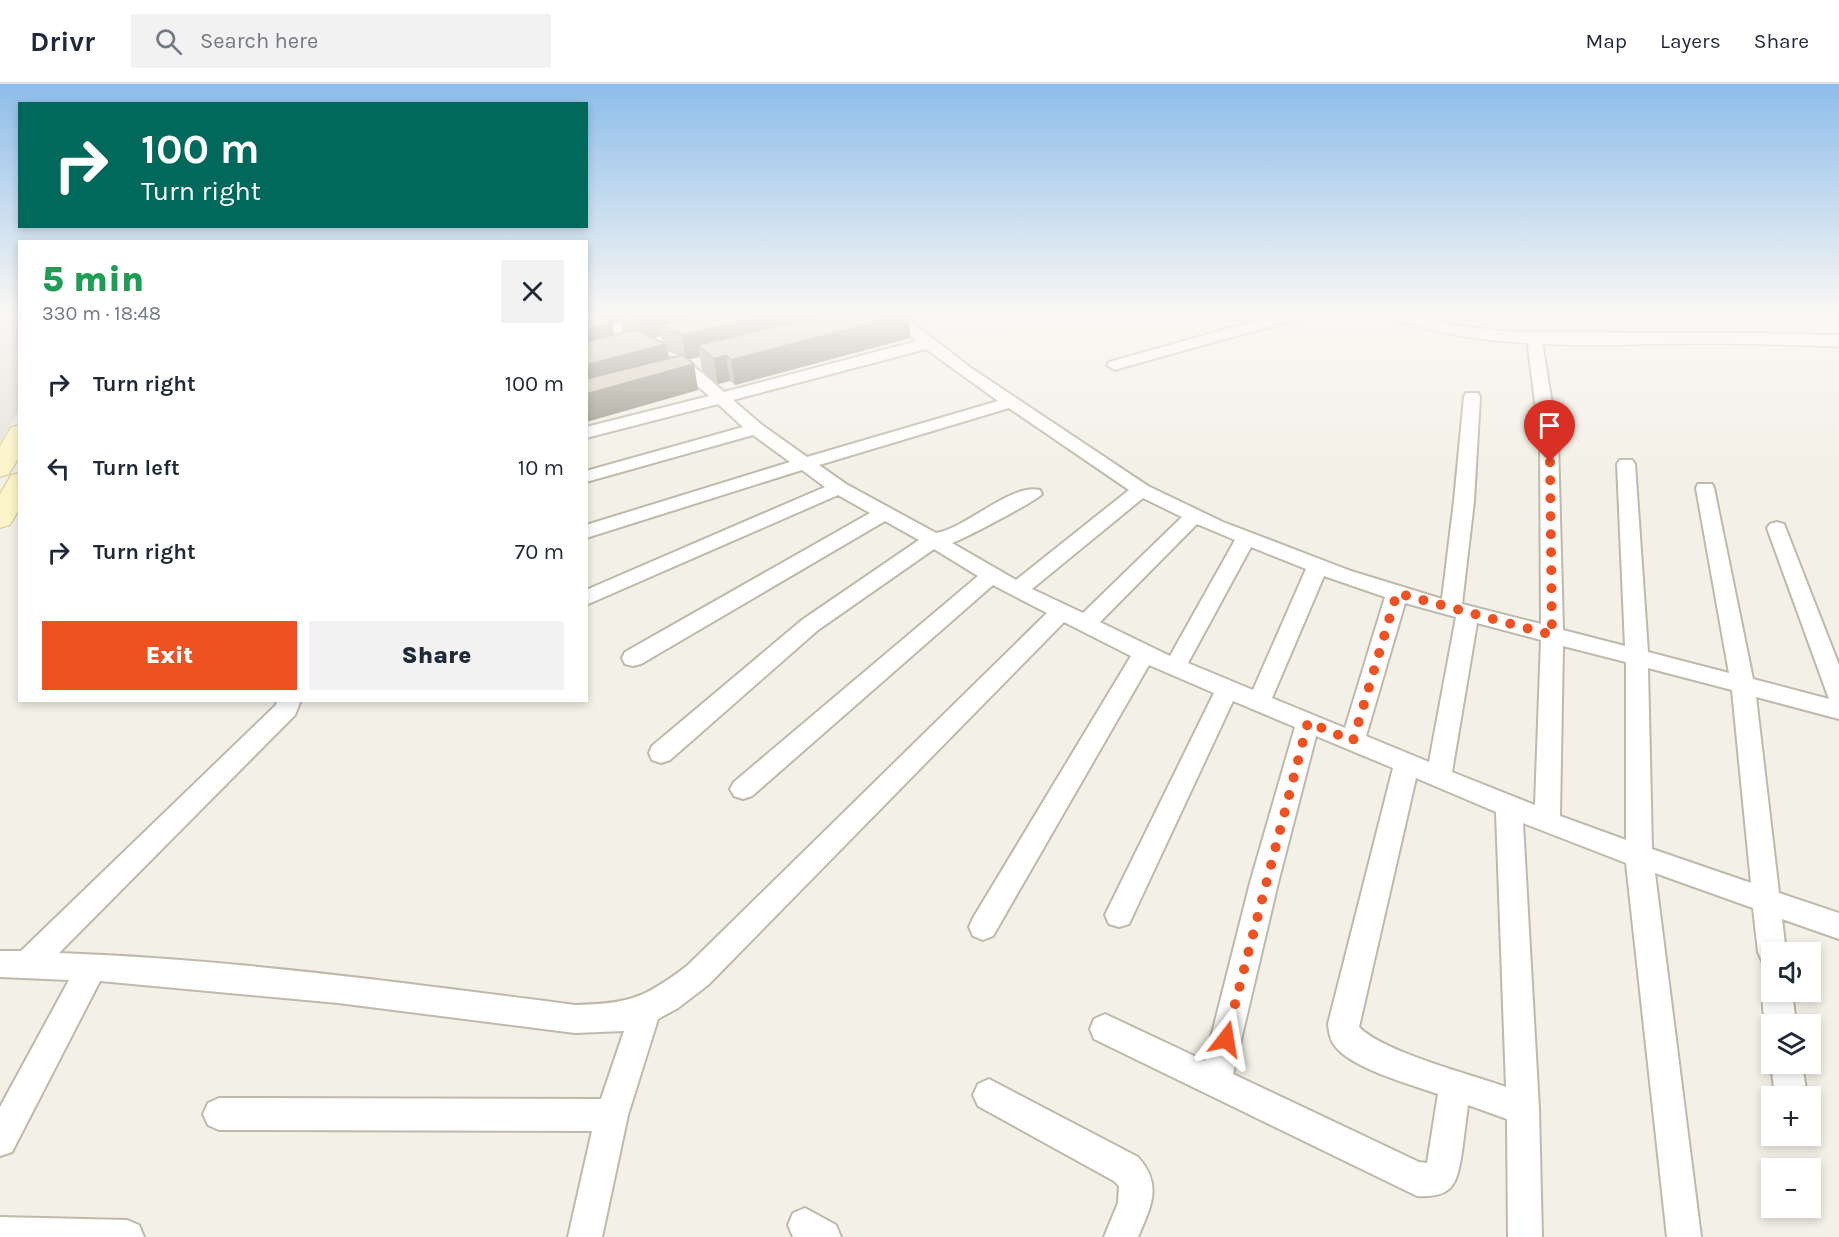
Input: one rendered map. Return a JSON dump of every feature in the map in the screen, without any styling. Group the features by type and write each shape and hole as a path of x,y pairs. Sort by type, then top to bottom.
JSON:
{"main road":[{"path":"0,469 18,436"},
{"path":"0,519 18,485"}],"street":[{"path":"680,367 721,397 756,429 802,464 839,488 1017,590 1144,653 1547,821 1639,856 1839,926"},
{"path":"588,433 837,367"},
{"path":"962,367 1141,490 1246,538 1318,566 1459,611 1839,710"},
{"path":"1539,367 1549,441 1552,635 1547,821"},
{"path":"1439,777 1459,611 1472,397"},
{"path":"588,531 802,464 1012,402"},
{"path":"588,476 756,429"},
{"path":"1626,464 1636,657 1639,856 1684,1237"},
{"path":"588,597 839,488"},
{"path":"1705,488 1743,685 1771,942"},
{"path":"1017,590 1141,490"},
{"path":"661,753 810,625 933,540 947,539 1018,499 1034,494"},
{"path":"633,658 883,514"},
{"path":"0,964 92,967 338,989 575,1019 610,1020 645,1012 670,997 698,975 1073,618 1194,516"},
{"path":"1777,528 1839,696"},
{"path":"1175,667 1246,538"},
{"path":"1259,702 1318,566"},
{"path":"743,789 992,575"},
{"path":"1353,741 1397,593"},
{"path":"983,927 1144,653"},
{"path":"1119,915 1227,688"},
{"path":"28,964 287,709 289,702"},
{"path":"1215,1083 1264,883 1308,722"},
{"path":"1407,763 1343,1024 1345,1035 1356,1046 1393,1063 1523,1109"},
{"path":"1509,806 1523,1109 1525,1237"},
{"path":"0,1140 92,967"},
{"path":"585,1237 612,1115 645,1012"},
{"path":"1105,1029 1417,1179 1434,1180 1442,1173 1455,1085"},
{"path":"989,1095 1126,1169 1136,1180 1135,1204 1122,1237"},
{"path":"219,1114 612,1115"},
{"path":"0,1234 127,1237"}],"shaded area":[{"path":"0,367 18,367 18,412 0,442"}],"building":[{"path":"635,367 684,367 588,393 588,379"}],"route":[{"path":"1226,1039 1264,883 1308,722 1353,741 1397,593 1552,635 1550,462"}]}
